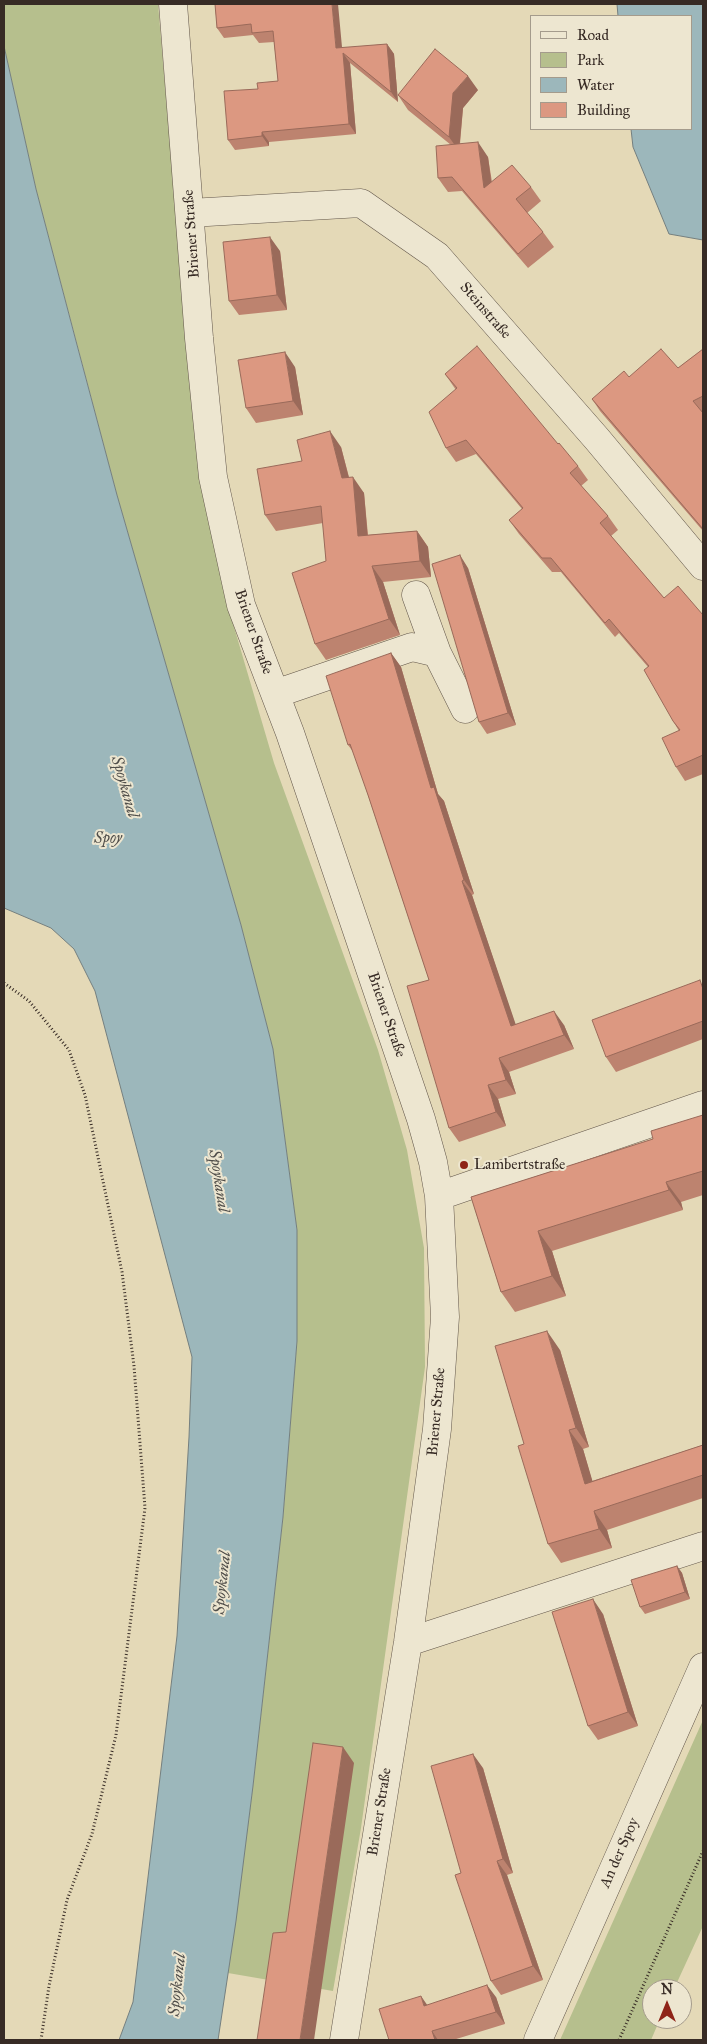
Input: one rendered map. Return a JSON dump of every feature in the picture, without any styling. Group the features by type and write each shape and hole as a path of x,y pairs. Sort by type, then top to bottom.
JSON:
{"street":[{"name":"Briener Straße","path":"173,4 199,338 213,477 241,605 275,694 421,1119 433,1162 439,1196 445,1317 437,1429 408,1642 344,2040"},
{"name":"Steinstraße","path":"190,213 361,203 437,256 597,439 703,566"},
{"path":"416,595 437,653 465,709"},
{"path":"275,694 412,647 437,653"},
{"path":"439,1196 703,1105"},
{"path":"408,1642 703,1546"},
{"name":"An der Spoy","path":"538,2040 703,1666"}],"path":[{"path":"4,982 29,1001 69,1050 85,1095 122,1272 134,1366 145,1508 116,1735 92,1834 67,1900 49,1986 41,2040"},
{"path":"619,2040 703,1851"}],"green space":[{"path":"4,4 158,4 180,258 203,470 224,593 274,763 378,1050 407,1150 424,1248 425,1367 361,1828 333,1991 228,1973 253,1786 283,1517 297,1341 297,1230 273,1049 241,925 117,495 36,189 4,46"},
{"path":"703,1720 703,1926 679,1979 642,1979 642,2029 656,2029 651,2040 560,2040"}],"water":[{"path":"617,4 703,4 703,240 669,234 633,147 631,130 692,130 692,15 618,15"},
{"name":"Spoy","path":"4,46 36,189 117,495 241,925 273,1049 297,1230 297,1341 283,1517 253,1786 236,1921 218,2040 119,2040 133,2002 177,1636 192,1357 95,991 74,949 51,928 4,908"}],"building":[{"path":"215,4 332,4 336,48 387,44 391,92 343,53 349,124 262,132 262,136 228,140 224,91 258,89 257,83 278,81 273,31 252,33 251,24 217,28"},
{"path":"435,49 468,76 453,93 449,137 398,95"},
{"path":"478,142 484,188 512,165 531,187 516,199 543,232 518,254 452,177 438,178 436,146"},
{"path":"270,237 277,295 229,301 223,242"},
{"path":"477,346 578,466 570,473 608,516 600,523 664,598 678,586 703,615 703,755 676,767 662,738 680,730 644,670 649,666 609,619 605,623 551,558 542,558 509,520 523,508 466,440 446,448 429,412 457,388 445,374"},
{"path":"661,349 678,368 703,349 703,396 693,401 703,413 703,529 592,399 624,371 629,377"},
{"path":"285,352 293,401 246,408 238,360"},
{"path":"330,431 342,478 353,477 358,536 417,531 420,561 372,566 389,619 315,644 292,573 326,561 321,506 265,515 257,469 302,461 297,440"},
{"path":"460,555 508,713 479,722 432,564"},
{"path":"391,653 431,788 434,787 464,880 462,881 511,1026 554,1011 564,1035 499,1058 506,1080 488,1085 496,1112 449,1128 407,986 429,980 368,795 350,744 348,745 326,676"},
{"path":"700,980 703,989 703,1021 606,1057 592,1020"},
{"path":"703,1115 703,1171 666,1182 669,1190 538,1231 552,1276 501,1292 471,1197 653,1139 651,1131"},
{"path":"547,1331 576,1428 569,1430 585,1484 703,1445 703,1475 594,1511 599,1529 548,1544 518,1446 524,1444 495,1346"},
{"path":"677,1566 685,1592 640,1607 631,1580"},
{"path":"593,1599 628,1712 588,1726 552,1612"},
{"path":"313,1743 343,1747 300,2040 257,2040 273,1933 286,1932"},
{"path":"473,1754 503,1859 497,1861 533,1966 491,1981 455,1875 461,1873 431,1766"},
{"path":"487,1985 496,2012 432,2031 435,2040 389,2040 379,2009 421,1996 424,2006"}],"place":[{"name":"Lambertstraße","path":"464,1165"}],"water label":[{"name":"Spoykanal","path":"124,787"},
{"name":"Spoykanal","path":"218,1181"},
{"name":"Spoykanal","path":"223,1583"},
{"name":"Spoykanal","path":"178,1985"}]}
